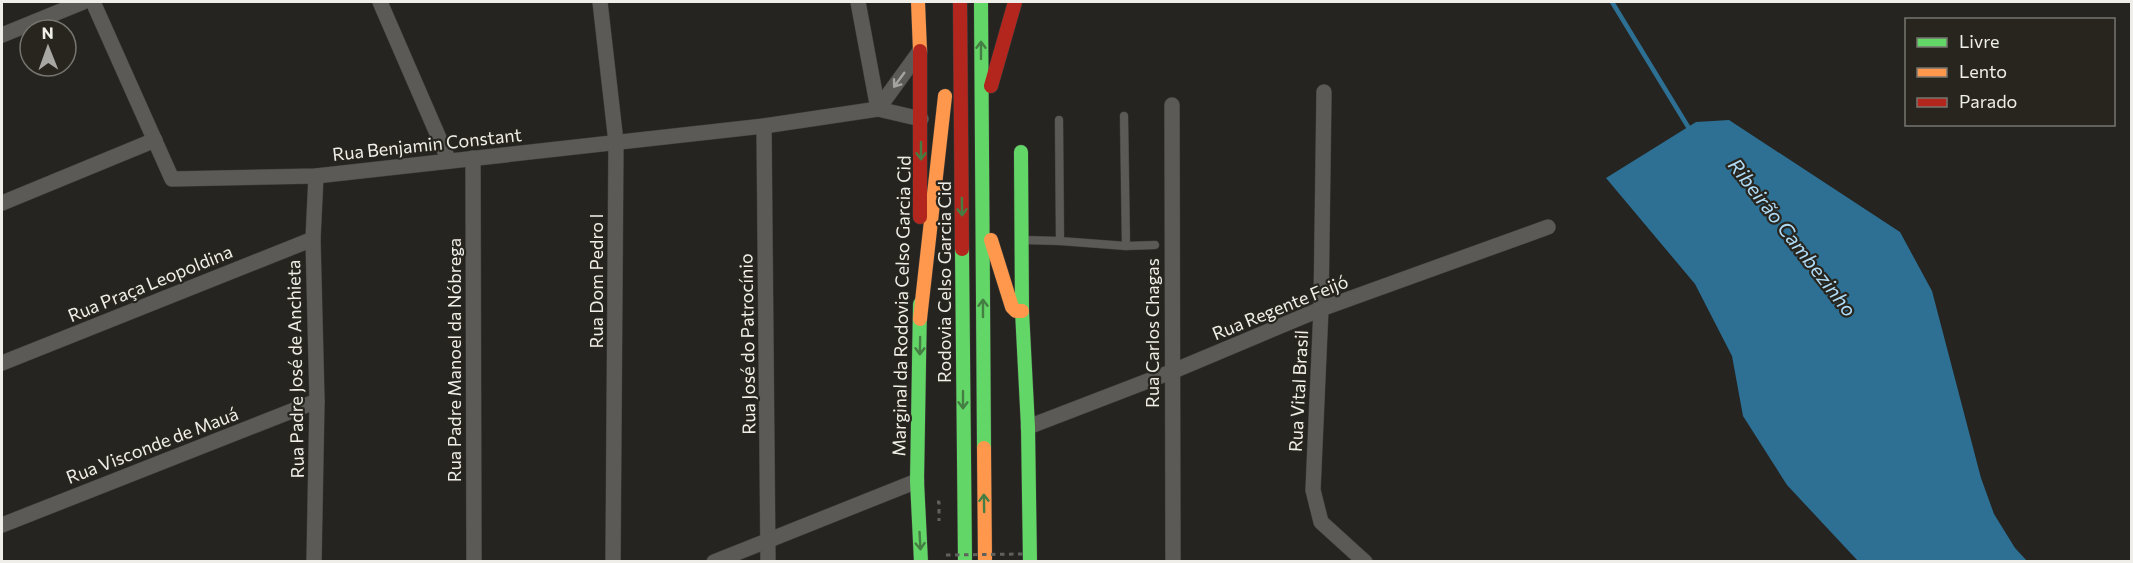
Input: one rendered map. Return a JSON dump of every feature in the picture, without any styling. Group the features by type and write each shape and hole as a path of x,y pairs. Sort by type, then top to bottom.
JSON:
{"main road":[{"name":"Marginal da Rodovia Celso Garcia Cid","path":"918,2 921,118 917,481 921,561"},
{"path":"920,319 958,2"},
{"name":"Rodovia Celso Garcia Cid","path":"958,2 965,561"},
{"path":"981,2 985,561"},
{"path":"981,123 1015,2"},
{"path":"1021,152 1022,311 1028,427 1027,558"},
{"path":"982,212 1011,307 1016,311 1022,311"}],"street":[{"path":"2,35 83,2"},
{"name":"Rua Benjamin Constant","path":"93,2 172,179 316,176 764,126 878,109 921,118"},
{"path":"380,2 449,161"},
{"name":"Rua Dom Pedro I","path":"600,2 616,142 613,561"},
{"path":"858,2 878,109"},
{"path":"878,109 920,51"},
{"name":"Rua Vital Brasil","path":"1324,93 1322,309 1313,490 1321,522 1365,561"},
{"name":"Rua Carlos Chagas","path":"1172,105 1173,561"},
{"name":"Rua José do Patrocínio","path":"764,126 768,561"},
{"path":"2,203 155,140"},
{"name":"Rua Padre Manoel da Nóbrega","path":"473,158 474,561"},
{"name":"Rua Padre José de Anchieta","path":"314,561 317,401 313,239 316,176"},
{"name":"Rua Regente Feijó","path":"1028,427 1171,372 1322,309 1548,227"},
{"name":"Rua Praça Leopoldina","path":"2,363 313,239"},
{"name":"Rua Visconde de Mauá","path":"2,525 317,401"},
{"path":"714,561 917,481"}],"lane":[{"path":"1124,116 1126,246"},
{"path":"1059,120 1060,241"},
{"path":"1021,240 1126,246 1155,245"}],"path":[{"path":"946,555 1027,558"}],"water":[{"path":"1729,120 1900,232 1932,291 1981,478 1994,514 2015,548 2027,561 1858,561 1787,485 1743,416 1732,356 1695,284 1606,178 1696,122"}],"waterway":[{"name":"Ribeirão Cambezinho","path":"1612,2 1690,130"}],"traffic: fast":[{"path":"981,2 984,448"},
{"path":"1021,152 1022,311 1028,427 1030,562"},
{"path":"962,249 965,562"},
{"path":"920,304 917,481 921,562"}],"traffic: slow":[{"path":"918,2 920,51"},
{"path":"920,319 945,96"},
{"path":"991,240 1012,307 1016,311 1022,311"},
{"path":"984,448 985,562"}],"traffic: jam":[{"path":"960,2 962,249"},
{"path":"991,86 1015,2"},
{"path":"920,51 920,217"}]}
